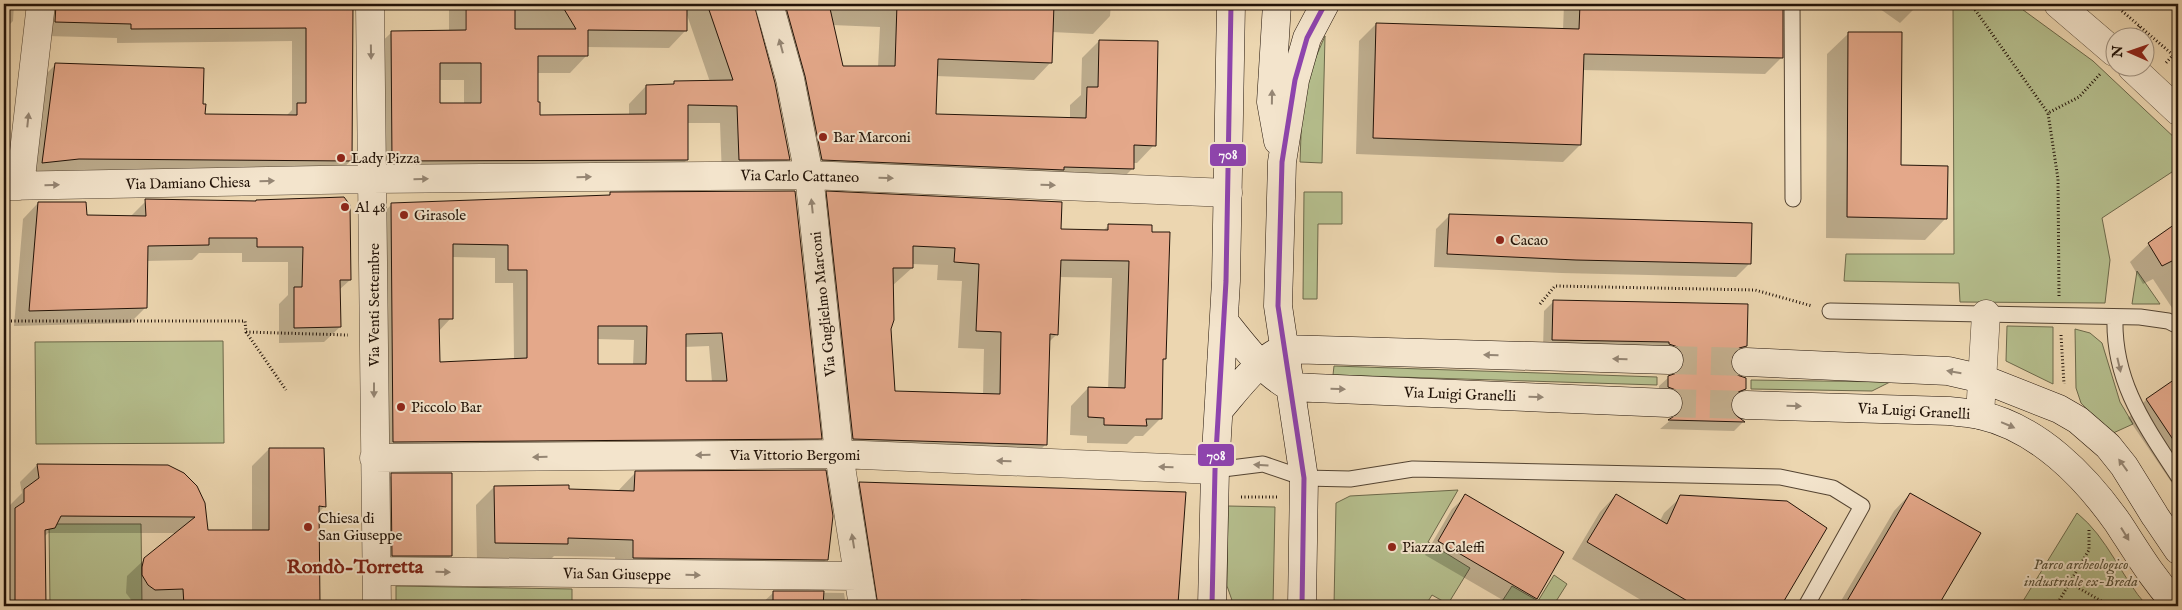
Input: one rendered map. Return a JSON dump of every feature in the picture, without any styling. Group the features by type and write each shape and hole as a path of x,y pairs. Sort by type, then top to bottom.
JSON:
{"street":[{"path":"8,191 41,4"},
{"name":"Via Venti Settembre","path":"370,4 377,606"},
{"name":"Via Guglielmo Marconi","path":"769,4 790,79 809,174 839,454 863,606"},
{"path":"1277,4 1271,102 1282,162"},
{"path":"1302,606 1304,488 1278,306 1282,162 1295,80 1307,38 1325,4"},
{"path":"2058,4 2104,49"},
{"path":"1212,606 1215,470 1224,321 1233,9"},
{"path":"2137,78 2178,111"},
{"name":"Via Carlo Cattaneo","path":"372,179 809,174 1228,193"},
{"name":"Via Damiano Chiesa","path":"8,191 372,179"},
{"path":"1980,415 1986,314"},
{"name":"Via Luigi Granelli","path":"1224,321 1259,365 1274,378 1290,387 1668,403"},
{"path":"1219,410 1259,365 1283,349 1669,360"},
{"path":"1746,362 1948,371 1983,379 2068,414 2093,432 2116,456 2178,550"},
{"name":"Via Luigi Granelli","path":"1746,405 1936,410 1980,415 2010,425 2029,435 2076,473 2108,508 2148,570 2178,606"},
{"name":"Via Vittorio Bergomi","path":"374,458 839,454 1215,470"},
{"name":"Via San Giuseppe","path":"377,572 858,576"}],"lane":[{"path":"1792,4 1793,198"},
{"path":"1830,311 2151,317 2168,321 2178,326"},
{"path":"2115,316 2118,362 2126,388 2149,432 2178,476"},
{"path":"1215,470 1263,464 1304,488 1414,468 1780,477 1833,488 1862,506 1806,606"}],"path":[{"path":"1971,4 2048,113 2058,179 2060,315 2064,388 2068,414"},
{"path":"2114,4 2173,55 2164,65"},
{"path":"2048,113 2079,97 2104,74"},
{"path":"1540,304 1555,286 1755,290 1830,311"},
{"path":"4,321 245,321 246,332 286,390"},
{"path":"246,332 374,336"},
{"path":"1215,496 1304,488"},
{"path":"2056,606 2070,583 2110,606"}],"green space":[{"path":"1953,4 2015,4 2093,61 2104,71 2104,78 2111,78 2178,141 2178,168 2102,218 2110,260 2105,303 1960,302 1959,283 1844,281 1846,254 1954,254"},
{"path":"1325,36 1322,163 1300,162 1302,107 1309,73"},
{"path":"1304,192 1342,192 1342,224 1318,224 1317,299 1303,299"},
{"path":"2137,271 2160,304 2132,304"},
{"path":"2007,326 2053,327 2053,384 2006,361"},
{"path":"2075,329 2090,333 2102,343 2120,402 2133,424 2111,434 2081,403 2076,388"},
{"path":"223,341 224,443 36,444 35,342"},
{"path":"1334,366 1657,377 1657,385 1333,375"},
{"path":"1751,380 1890,382 1872,391 1751,389"},
{"path":"1458,490 1428,542 1470,568 1448,604 1432,595 1425,606 1334,606 1336,503 1350,496"},
{"path":"1228,506 1275,507 1273,606 1234,606 1227,586"},
{"name":"Parco archeologico industriale ex-Breda","path":"2077,513 2097,534 2129,583 2147,606 2020,606"},
{"path":"49,524 141,524 142,606 50,606"},
{"path":"1554,575 1567,584 1553,606 1499,606 1512,586 1538,601"},
{"path":"396,586 572,589 572,606 396,606"}],"building":[{"path":"56,4 353,4 352,161 79,159 42,163 55,63 204,68 203,104 206,104 205,114 297,115 297,103 306,103 306,28 131,29 131,24 55,22"},
{"path":"466,4 515,4 515,29 576,29 561,4 687,4 687,31 588,30 588,56 538,56 538,102 540,102 540,115 646,114 646,85 674,84 674,81 733,80 707,4 754,4 775,83 790,160 739,160 737,106 688,105 688,160 392,161 391,31 466,30","holes":["440,63 481,63 481,103 440,103"]},
{"path":"785,4 829,4 843,66 895,66 897,4 1054,4 1052,63 938,59 936,114 1086,118 1087,87 1098,87 1099,40 1158,41 1156,146 1134,145 1134,169 1064,167 1064,170 822,160 805,76"},
{"path":"1580,4 1783,4 1783,58 1584,54 1581,145 1373,138 1376,23 1579,29"},
{"path":"1848,32 1902,32 1901,165 1948,166 1947,219 1847,217"},
{"path":"795,191 822,439 393,442 391,203 610,195 610,192","holes":["453,244 508,245 508,270 527,270 527,358 440,362 439,319 453,319","598,326 647,326 646,364 598,364","722,333 727,381 686,381 686,334"]},
{"path":"826,191 1062,202 1061,229 1108,230 1108,224 1152,225 1152,232 1170,232 1166,359 1163,359 1162,419 1146,419 1147,426 1104,425 1104,418 1088,417 1088,387 1125,388 1129,261 1061,260 1058,335 1050,334 1047,445 853,439","holes":["913,246 955,248 954,262 979,264 976,331 1001,332 1000,394 895,391 891,329 894,320 893,268 913,268"]},
{"path":"344,197 350,205 351,280 340,280 341,327 294,328 294,287 302,287 303,247 257,247 257,238 209,238 209,245 148,246 147,308 29,311 38,202 86,202 87,215 146,216 145,199 256,201"},
{"path":"1449,214 1752,223 1751,264 1576,260 1447,254"},
{"path":"2178,222 2178,258 2162,266 2148,243"},
{"path":"1553,300 1748,304 1747,346 1739,348 1733,353 1730,362 1732,369 1737,375 1746,378 1746,389 1733,396 1730,405 1733,413 1745,422 1668,420 1681,412 1684,404 1682,395 1668,387 1668,376 1682,369 1685,361 1683,353 1678,347 1669,344 1669,342 1552,340"},
{"path":"2178,377 2178,447 2146,399"},
{"path":"269,448 324,448 326,507 319,506 320,605 184,606 183,589 155,590 148,585 142,575 142,567 144,558 195,517 61,516 55,528 45,530 46,606 15,606 15,508 24,502 24,489 39,478 37,464 168,465 184,473 197,486 205,503 208,530 269,530"},
{"path":"826,470 833,516 828,560 633,558 633,540 568,538 568,544 495,543 494,486 569,485 569,489 634,491 635,471"},
{"path":"391,473 452,473 452,556 392,556"},
{"path":"859,482 1186,492 1178,604 1021,600 1021,603 920,601 920,606 878,606"},
{"path":"1910,493 1981,533 1938,606 1844,606"},
{"path":"1465,494 1564,552 1537,599 1438,541"},
{"path":"1616,494 1667,524 1680,495 1787,501 1827,528 1781,606 1696,606 1587,542"},
{"path":"773,591 824,591 823,606 773,606"}],"tunnel":[{"path":"1669,360 1746,362"},
{"path":"1668,403 1746,405"}],"transit line":[{"name":"708","path":"1212,606 1215,470 1226,281 1231,4"},
{"name":"708","path":"1302,606 1304,478 1278,306 1282,162 1295,80 1307,38 1325,4"}],"place":[{"name":"Bar Marconi","path":"823,137"},
{"name":"Lady Pizza","path":"341,158"},
{"name":"Al 48","path":"345,207"},
{"name":"Girasole","path":"404,215"},
{"name":"Cacao","path":"1500,240"},
{"name":"Piccolo Bar","path":"401,407"},
{"name":"Chiesa di San Giuseppe","path":"308,527"},
{"name":"Piazza Caleffi","path":"1392,547"}],"district":[{"name":"Rondò-Torretta","path":"355,566"}]}
